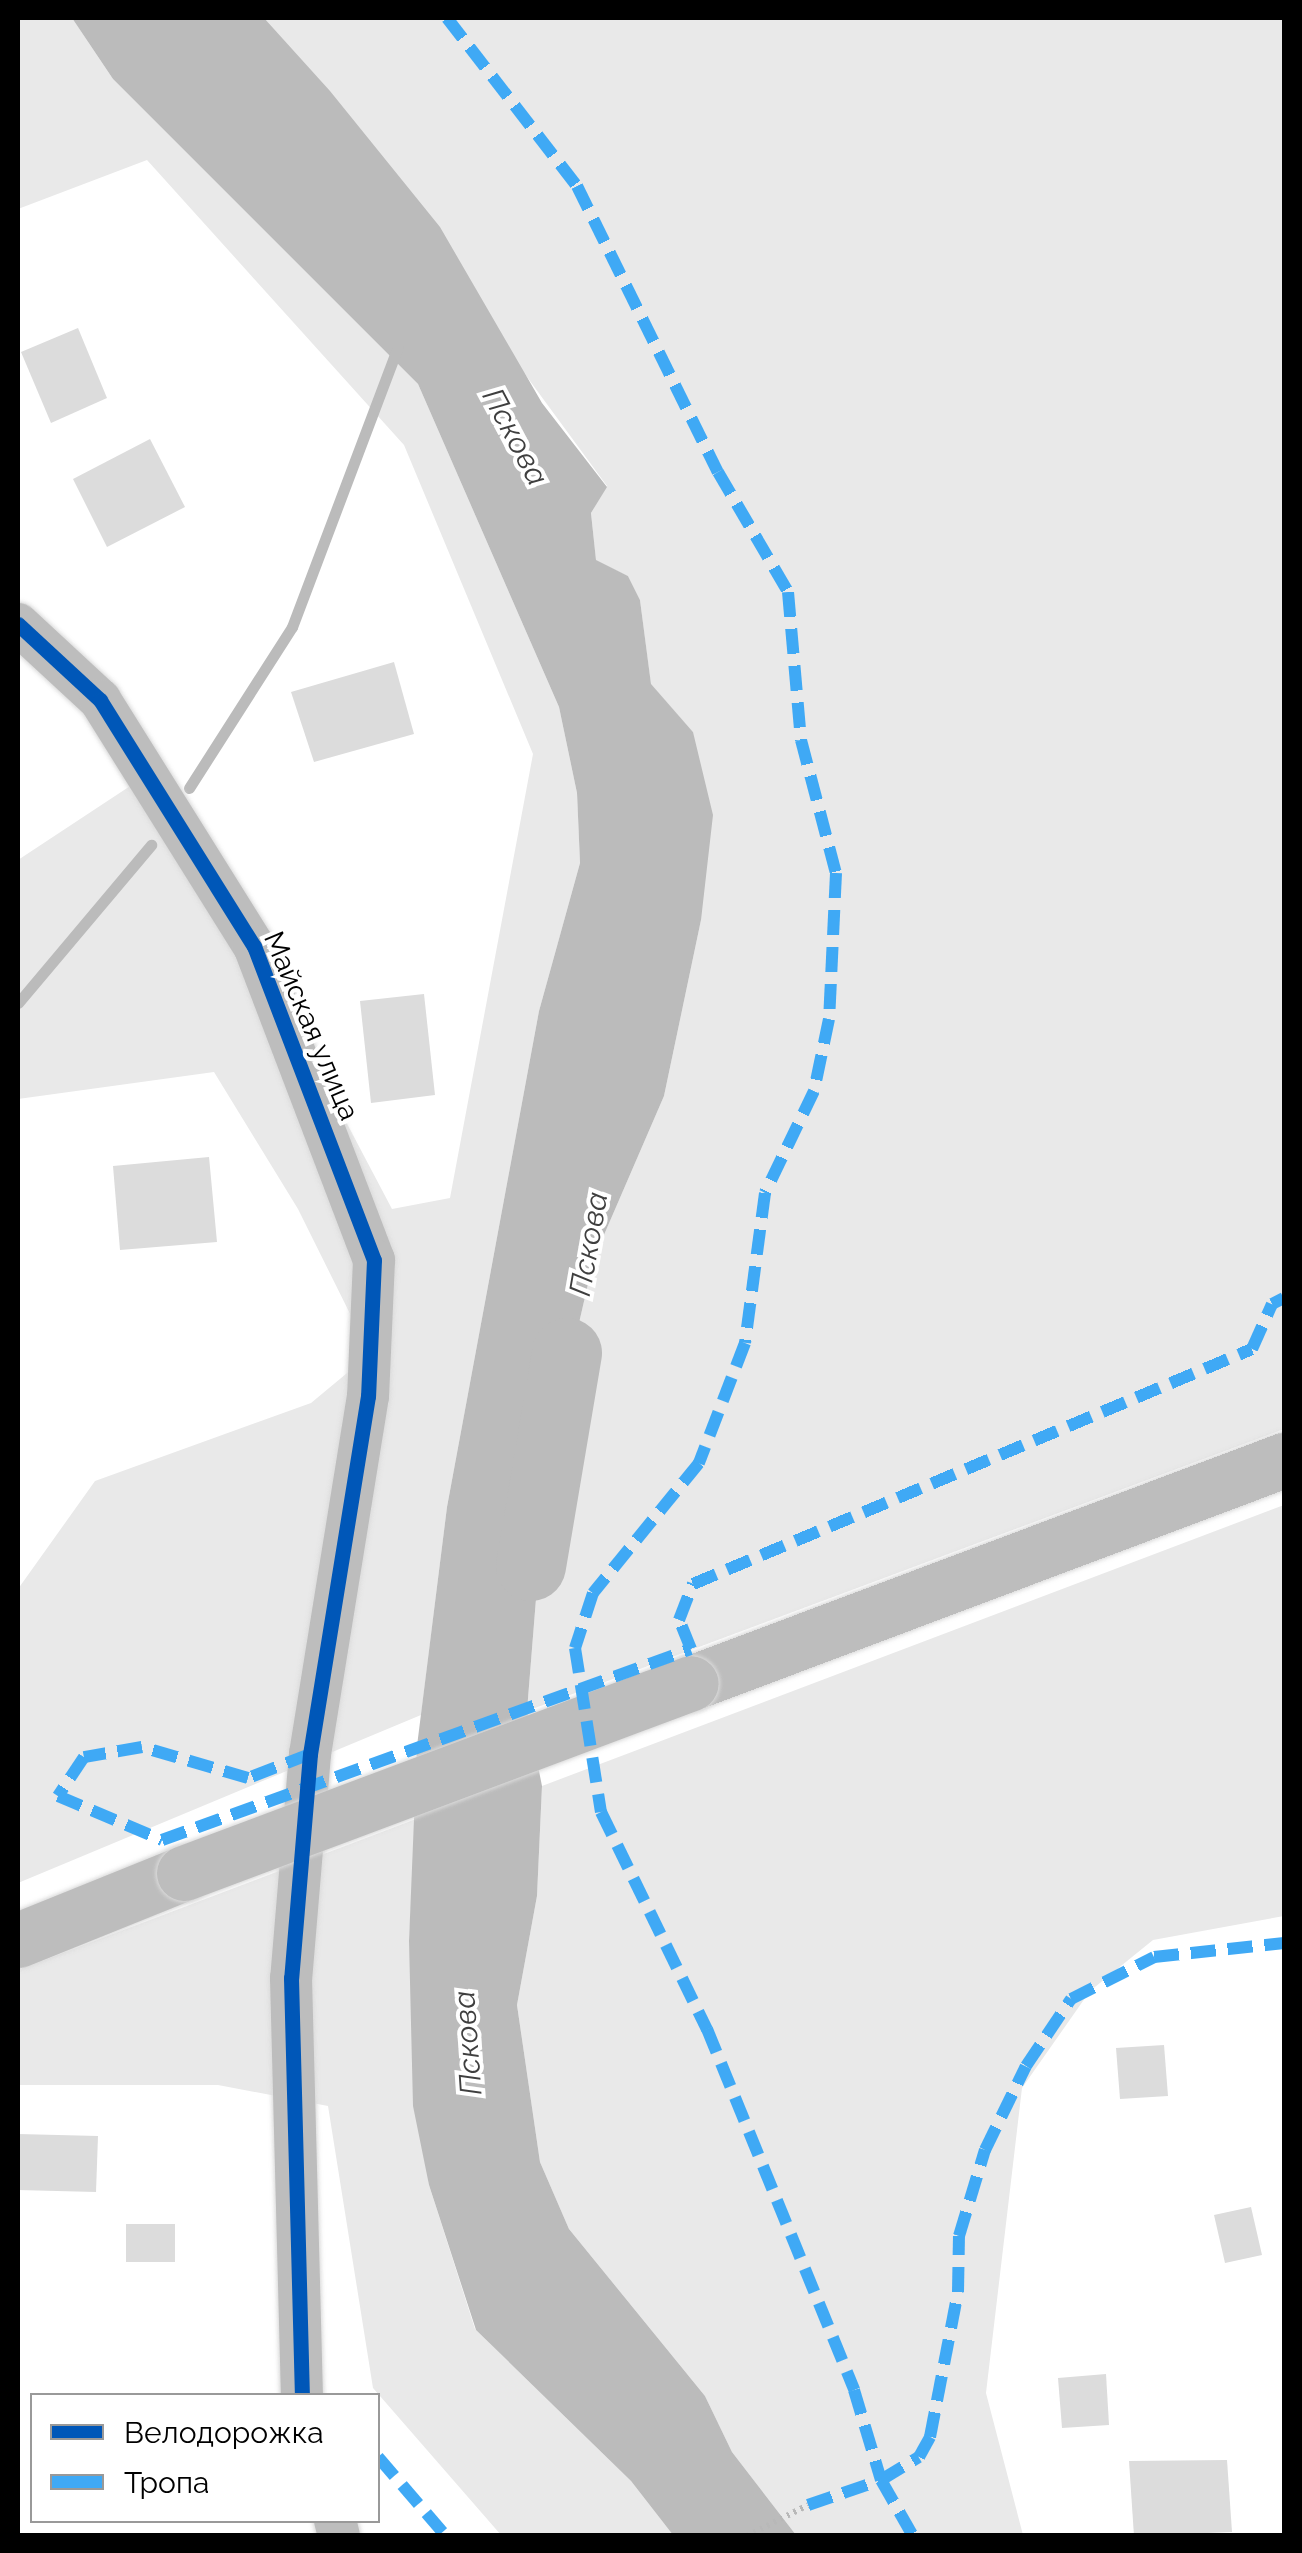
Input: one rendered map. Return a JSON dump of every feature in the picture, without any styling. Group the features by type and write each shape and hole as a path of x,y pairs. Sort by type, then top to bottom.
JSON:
{"highway":[{"path":"18,1940 184,1873 1284,1460"}],"street":[{"name":"Майская улица","path":"18,624 100,700 254,946 374,1260 368,1396 310,1754 292,1978 302,2393"}],"path":[{"path":"747,2536 808,2505"}],"shaded area":[{"path":"18,18 72,18 113,79 418,384 559,707 577,793 580,863 539,1011 447,1507 421,1715 18,1883 18,1589 95,1481 311,1403 370,1354 298,1209 214,1072 18,1099 18,860 159,767 392,1209 450,1198 533,754 404,445 147,160 18,209"},
{"path":"264,18 1284,18 1284,1429 527,1711 547,1462 594,1258 664,1096 701,920 693,732 651,685 640,600 628,576 596,561 591,513 607,486"},
{"path":"1284,1505 1284,1916 1153,1940 1090,1991 1022,2088 986,2393 1023,2535 796,2535 732,2452 705,2396 569,2229 540,2162 517,2005 537,1896 542,1786"},
{"path":"416,1819 409,1941 429,2185 475,2329 631,2481 673,2535 501,2535 373,2388 328,2106 218,2085 18,2085 18,1970"}],"water":[{"path":"72,18 264,18 330,91 440,227 542,403 607,487 591,513 596,560 628,576 640,600 651,684 693,732 713,815 701,920 664,1096 594,1258 547,1462 527,1711 542,1786 537,1896 517,2005 540,2162 569,2229 705,2396 732,2452 796,2535 673,2535 631,2481 476,2330 429,2185 413,2106 409,1941 417,1746 447,1507 539,1011 580,863 577,793 559,707 418,384 113,79"}],"building":[{"path":"78,328 107,398 51,423 21,352"},
{"path":"150,439 185,507 107,547 73,479"},
{"path":"394,662 414,734 314,762 291,692"},
{"path":"424,994 435,1095 371,1103 360,1001"},
{"path":"209,1157 217,1242 120,1250 113,1166"},
{"path":"1164,2045 1168,2096 1120,2099 1116,2048"},
{"path":"18,2134 98,2136 96,2192 18,2190"},
{"path":"1251,2207 1262,2255 1225,2263 1214,2215"},
{"path":"126,2224 175,2224 175,2262 126,2262"},
{"path":"1106,2374 1109,2425 1062,2428 1058,2378"},
{"path":"1227,2460 1232,2532 1134,2536 1129,2461"}],"waterway":[{"path":"189,788 292,627 398,347"},
{"path":"18,1003 151,845"},
{"name":"Пскова","path":"531,1566 567,1353"}],"marked path":[{"path":"447,18 577,186 718,472 788,592 801,740 836,873 829,1019 814,1091 765,1193 745,1343 699,1463 593,1593 575,1648 601,1812 707,2029 854,2390 881,2480 913,2536"},
{"path":"310,1754 248,1778 142,1747 84,1757 58,1796 162,1840 691,1649 679,1620 693,1584 1252,1349 1272,1304 1284,1298"},
{"path":"808,2505 881,2480 919,2457 930,2437 958,2292 959,2236 985,2150 1026,2066 1071,1999 1154,1957 1284,1943"},
{"path":"380,2459 446,2536"}],"cycle path":[{"path":"18,624 100,700 254,946 374,1260 368,1396 310,1754 291,1978 302,2393"}]}
